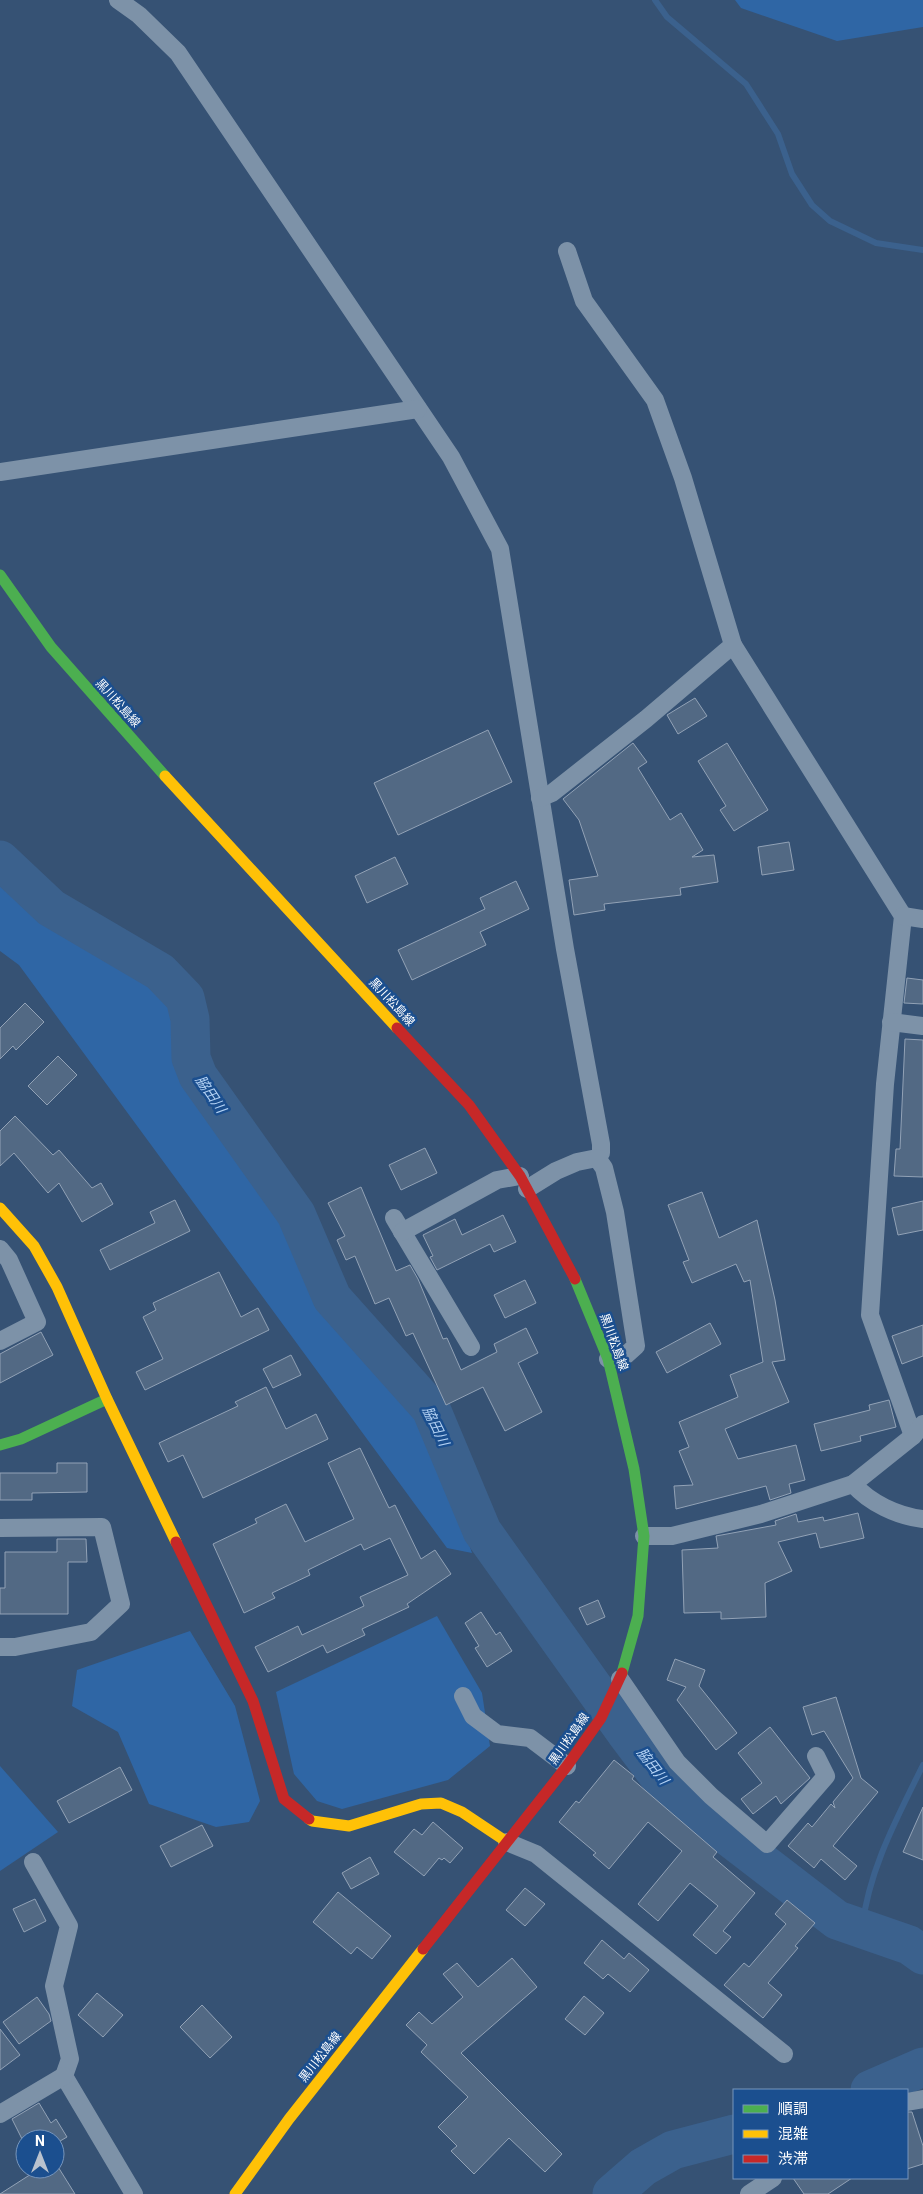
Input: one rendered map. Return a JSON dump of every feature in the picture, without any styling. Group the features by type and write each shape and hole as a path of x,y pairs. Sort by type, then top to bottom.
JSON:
{"main road":[{"name":"黒川松島線","path":"0,575 51,647 204,819 469,1105 523,1183 570,1266 608,1359 634,1469 644,1536 638,1616 620,1679 601,1718 567,1766 289,2119 235,2194"},
{"path":"0,1208 34,1246 58,1287 107,1399 253,1701 284,1799 312,1821 349,1826 421,1804 441,1803 462,1812 507,1842"},
{"path":"0,1444 21,1439 107,1399"}],"street":[{"path":"118,0 139,15 178,53 451,457 500,549 540,798 601,1144 601,1153 597,1158 577,1162 523,1183 497,1180 398,1225 471,1346"},
{"path":"567,251 584,301 655,400 683,478 733,645 902,916 885,1084 870,1315 918,1430 853,1484 761,1514 672,1536 644,1536"},
{"path":"0,472 418,409"},
{"path":"540,798 552,793 576,775 646,719 733,645"},
{"path":"902,916 923,919"},
{"path":"892,1022 923,1026"},
{"path":"597,1158 604,1168 615,1212 636,1346 626,1355 608,1359"},
{"path":"0,1248 9,1260 37,1322 0,1341"},
{"path":"853,1484 865,1497 883,1507 923,1519"},
{"path":"0,1528 102,1527 121,1604 91,1632 15,1647 0,1647"},
{"path":"620,1679 677,1762 711,1796 767,1844 826,1776 816,1756"},
{"path":"463,1696 473,1716 497,1734 530,1738 567,1766"},
{"path":"507,1842 536,1854 784,2054"},
{"path":"0,2114 64,2076 70,2059 54,1986 69,1926 33,1862"},
{"path":"64,2076 134,2194"},
{"path":"908,2102 923,2099"},
{"path":"749,2194 772,2179"}],"shaded area":[{"path":"735,0 923,0 923,27 837,41 741,8"},
{"path":"0,870 48,914 176,994 187,1072 424,1411 472,1553 447,1548 19,965 0,951"},
{"path":"437,1616 482,1693 490,1746 448,1780 342,1809 317,1801 294,1774 276,1692"},
{"path":"190,1631 235,1706 260,1801 249,1822 216,1827 149,1804 118,1732 72,1706 77,1670"},
{"path":"0,1766 58,1832 0,1871"}],"building":[{"path":"695,698 707,716 678,734 667,715"},
{"path":"488,730 512,782 398,835 374,783"},
{"path":"633,743 647,762 638,768 670,820 681,813 703,850 692,857 714,855 718,882 680,888 681,895 604,904 605,910 574,915 569,880 598,876 579,820 563,799"},
{"path":"727,743 768,810 734,831 720,810 726,806 698,761"},
{"path":"789,842 794,870 762,875 758,847"},
{"path":"395,857 408,884 367,903 355,876"},
{"path":"516,881 529,909 480,932 486,945 412,980 398,950 485,909 480,898"},
{"path":"907,978 923,980 923,1004 904,1003"},
{"path":"25,1003 44,1022 16,1050 13,1046 0,1059 0,1028"},
{"path":"905,1039 923,1040 923,1177 894,1176 896,1149 900,1149"},
{"path":"58,1056 77,1075 47,1105 28,1086"},
{"path":"15,1116 53,1155 59,1150 92,1188 101,1183 113,1204 82,1222 59,1183 48,1193 14,1153 0,1166 0,1131"},
{"path":"425,1148 437,1173 401,1190 389,1165"},
{"path":"361,1187 396,1271 410,1265 418,1279 443,1339 447,1338 461,1370 497,1352 494,1344 526,1328 538,1353 518,1363 542,1412 505,1431 483,1387 446,1405 413,1333 406,1336 389,1298 375,1304 355,1256 346,1260 337,1240 345,1236 328,1203"},
{"path":"702,1192 719,1238 757,1220 775,1300 785,1360 772,1362 789,1402 725,1429 738,1459 796,1445 805,1480 789,1484 791,1493 770,1500 766,1486 676,1509 674,1486 693,1485 679,1451 689,1447 679,1422 738,1397 730,1375 763,1362 750,1280 744,1282 736,1264 692,1283 683,1262 689,1260 668,1205"},
{"path":"175,1200 190,1231 110,1270 100,1250 155,1223 150,1212"},
{"path":"923,1201 923,1230 898,1235 892,1208"},
{"path":"503,1215 516,1242 494,1252 490,1244 437,1270 430,1257 433,1256 423,1235 455,1219 462,1235"},
{"path":"219,1272 241,1317 258,1308 269,1330 145,1390 136,1372 163,1359 143,1317 156,1310 153,1303"},
{"path":"525,1280 536,1303 505,1318 494,1295"},
{"path":"710,1323 721,1344 667,1373 656,1352"},
{"path":"923,1325 923,1356 902,1364 892,1336"},
{"path":"41,1332 53,1355 0,1383 0,1354"},
{"path":"291,1355 301,1375 273,1388 263,1369"},
{"path":"266,1387 286,1429 316,1414 328,1439 203,1498 183,1455 168,1462 159,1443 238,1406 235,1402"},
{"path":"889,1400 896,1427 860,1436 861,1441 821,1451 814,1424 870,1410 869,1405"},
{"path":"360,1448 389,1508 395,1505 421,1559 435,1550 451,1574 407,1604 409,1607 362,1629 365,1635 327,1653 323,1645 268,1672 255,1647 298,1626 302,1635 364,1606 360,1597 408,1575 390,1538 364,1550 361,1544 308,1570 310,1575 272,1593 275,1598 244,1613 213,1544 257,1523 255,1519 286,1504 305,1542 354,1519 328,1463"},
{"path":"57,1463 87,1463 87,1492 32,1493 32,1500 0,1500 0,1473 57,1473"},
{"path":"858,1513 864,1538 820,1548 816,1533 778,1542 792,1571 765,1583 766,1617 721,1619 721,1612 684,1613 682,1550 718,1548 716,1536 776,1525 775,1521 796,1514 798,1522 823,1517 824,1521"},
{"path":"57,1539 86,1539 87,1562 68,1562 68,1614 0,1614 0,1588 5,1588 5,1552 57,1552"},
{"path":"598,1600 605,1617 587,1625 579,1608"},
{"path":"481,1612 496,1635 500,1632 512,1651 487,1667 475,1648 479,1646 465,1623"},
{"path":"675,1659 705,1670 699,1686 737,1733 716,1750 677,1700 686,1687 667,1680"},
{"path":"836,1697 861,1778 878,1792 833,1846 857,1866 845,1880 821,1859 814,1868 788,1846 808,1823 812,1827 831,1804 835,1808 833,1802 853,1778 824,1731 812,1735 803,1707"},
{"path":"770,1727 810,1778 781,1804 776,1796 753,1814 741,1799 762,1783 738,1753"},
{"path":"614,1760 634,1776 632,1779 717,1852 713,1857 755,1893 723,1931 731,1937 716,1954 693,1935 718,1906 690,1883 658,1921 638,1904 682,1851 648,1822 609,1869 593,1855 596,1853 559,1822 576,1801 579,1803"},
{"path":"120,1767 132,1790 69,1823 57,1801"},
{"path":"923,1807 923,1860 903,1852"},
{"path":"433,1822 463,1848 450,1863 444,1858 442,1860 439,1858 424,1876 394,1852 414,1829 422,1835"},
{"path":"202,1825 213,1846 171,1867 160,1846"},
{"path":"370,1857 379,1874 351,1889 342,1873"},
{"path":"525,1888 545,1904 525,1926 506,1910"},
{"path":"338,1892 391,1936 372,1959 357,1947 351,1954 313,1922"},
{"path":"35,1899 46,1921 24,1932 13,1909"},
{"path":"787,1900 815,1923 795,1946 798,1948 768,1983 782,1995 763,2018 724,1985 744,1963 749,1967 786,1924 775,1914"},
{"path":"602,1940 624,1959 629,1953 649,1970 630,1992 608,1974 603,1979 584,1963"},
{"path":"512,1958 537,1987 461,2053 562,2154 545,2172 509,2138 474,2174 451,2151 457,2146 438,2127 468,2097 421,2052 427,2045 406,2025 419,2012 432,2024 463,1997 443,1974 457,1963 478,1987"},
{"path":"97,1993 123,2015 103,2037 78,2015"},
{"path":"584,1996 604,2013 585,2035 565,2019"},
{"path":"37,1997 49,2014 51,2021 19,2044 3,2022"},
{"path":"202,2005 232,2037 210,2058 180,2027"},
{"path":"0,2029 20,2055 0,2070"},
{"path":"39,2103 51,2123 56,2119 62,2129 17,2129 12,2119"},
{"path":"908,2112 912,2112 923,2146 923,2164 908,2169"},
{"path":"65,2178 75,2194 0,2194 23,2179"},
{"path":"794,2179 850,2179 828,2194 804,2194"}],"waterway":[{"path":"655,0 667,17 746,84 778,134 792,174 812,205 830,221 876,243 923,250"},
{"name":"脇田川","path":"0,860 51,908 160,972 185,998 190,1019 191,1058 198,1076 296,1214 332,1298 431,1409 482,1531 663,1782 703,1817 837,1920 909,1945 923,1955"},
{"path":"862,1928 871,1885 885,1844 923,1765"},
{"name":"脇田川","path":"872,2089 923,2067"},
{"name":"脇田川","path":"612,2194 643,2167 673,2150 733,2134"}],"traffic: fast":[{"path":"0,575 51,647 165,776"},
{"path":"575,1279 608,1359 634,1469 644,1536 638,1616 622,1673"},
{"path":"0,1445 21,1439 107,1399"}],"traffic: slow":[{"path":"165,776 397,1028"},
{"path":"0,1208 34,1246 57,1287 107,1399 176,1542"},
{"path":"309,1819 349,1826 421,1804 441,1803 462,1812 507,1842"},
{"path":"235,2194 289,2119 423,1949"}],"traffic: jam":[{"path":"397,1028 469,1105 520,1176 575,1279"},
{"path":"176,1542 253,1701 284,1799 309,1819"},
{"path":"423,1949 567,1766 601,1718 622,1673"}]}
